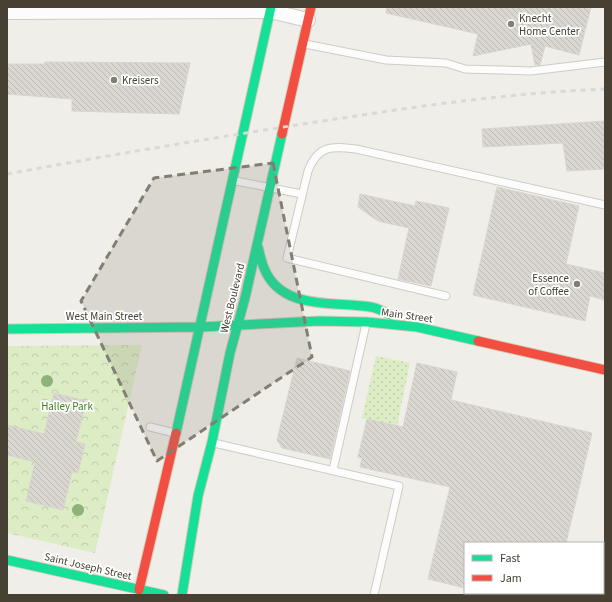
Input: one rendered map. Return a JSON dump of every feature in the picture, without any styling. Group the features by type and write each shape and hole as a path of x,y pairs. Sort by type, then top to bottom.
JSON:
{"main road":[{"name":"West Boulevard","path":"139,590 201,327 232,180 271,9"},
{"name":"West Boulevard","path":"182,595 198,496 212,442 237,325 270,188 309,14"},
{"path":"257,244 263,271 269,282 279,290 313,304 372,307 417,327"},
{"name":"Main Street","path":"201,327 319,321 367,322 417,327 605,370"},
{"name":"West Main Street","path":"7,329 201,327"},
{"name":"Saint Joseph Street","path":"7,560 164,595"}],"street":[{"path":"7,12 158,9 271,9 309,14"}],"lane":[{"path":"302,44 386,60 446,63 465,69 532,71 605,62"},
{"path":"446,296 287,258 302,194 312,160 318,153 324,150 340,147 364,151 605,205"},
{"path":"232,180 302,194"},
{"path":"333,470 367,322"},
{"path":"150,427 176,433"},
{"path":"212,442 399,486 374,595"}],"highlighted area":[{"path":"273,163 312,357 157,461 81,301 154,178"}],"green space":[{"name":"Halley Park","path":"142,345 95,553 7,533 7,346"},
{"path":"376,356 410,363 397,426 362,418"}],"building":[{"name":"Knecht Home Center","path":"387,7 591,7 579,55 545,46 540,65 535,65 531,44 473,56 478,34 386,13"},
{"name":"Kreisers","path":"45,62 190,63 179,114 72,111 72,99 7,94 7,64 45,64"},
{"path":"605,121 605,169 567,171 563,143 483,147 482,129"},
{"path":"497,187 579,206 566,264 605,273 605,300 590,296 585,321 473,295"},
{"path":"360,194 415,206 416,201 449,208 431,286 398,279 409,228 378,221 358,207"},
{"path":"297,358 350,371 330,459 282,448 277,440"},
{"path":"417,363 457,372 451,400 592,433 566,542 464,542 464,588 428,579 450,487 360,467 362,458 358,457 367,419 403,427"},
{"path":"54,393 86,401 76,442 85,444 78,473 72,472 63,510 26,501 35,462 7,455 7,425 44,434"}],"railway":[{"path":"7,174 200,140 388,111 496,97 605,89"}],"traffic: fast":[{"path":"176,433 271,7"},
{"path":"182,595 198,496 212,442 230,353 245,298 282,134"},
{"path":"258,247 264,268 272,282 283,291 296,298 325,303 371,307 391,315"},
{"path":"7,329 201,327 319,321 367,322 417,327 478,341"},
{"path":"7,560 164,595"}],"traffic: jam":[{"path":"282,134 311,7"},
{"path":"478,341 605,370"},
{"path":"139,590 176,433"}],"place":[{"name":"Knecht Home Center","path":"511,24"},
{"name":"Kreisers","path":"114,80"},
{"name":"Essence of Coffee","path":"577,284"}]}
